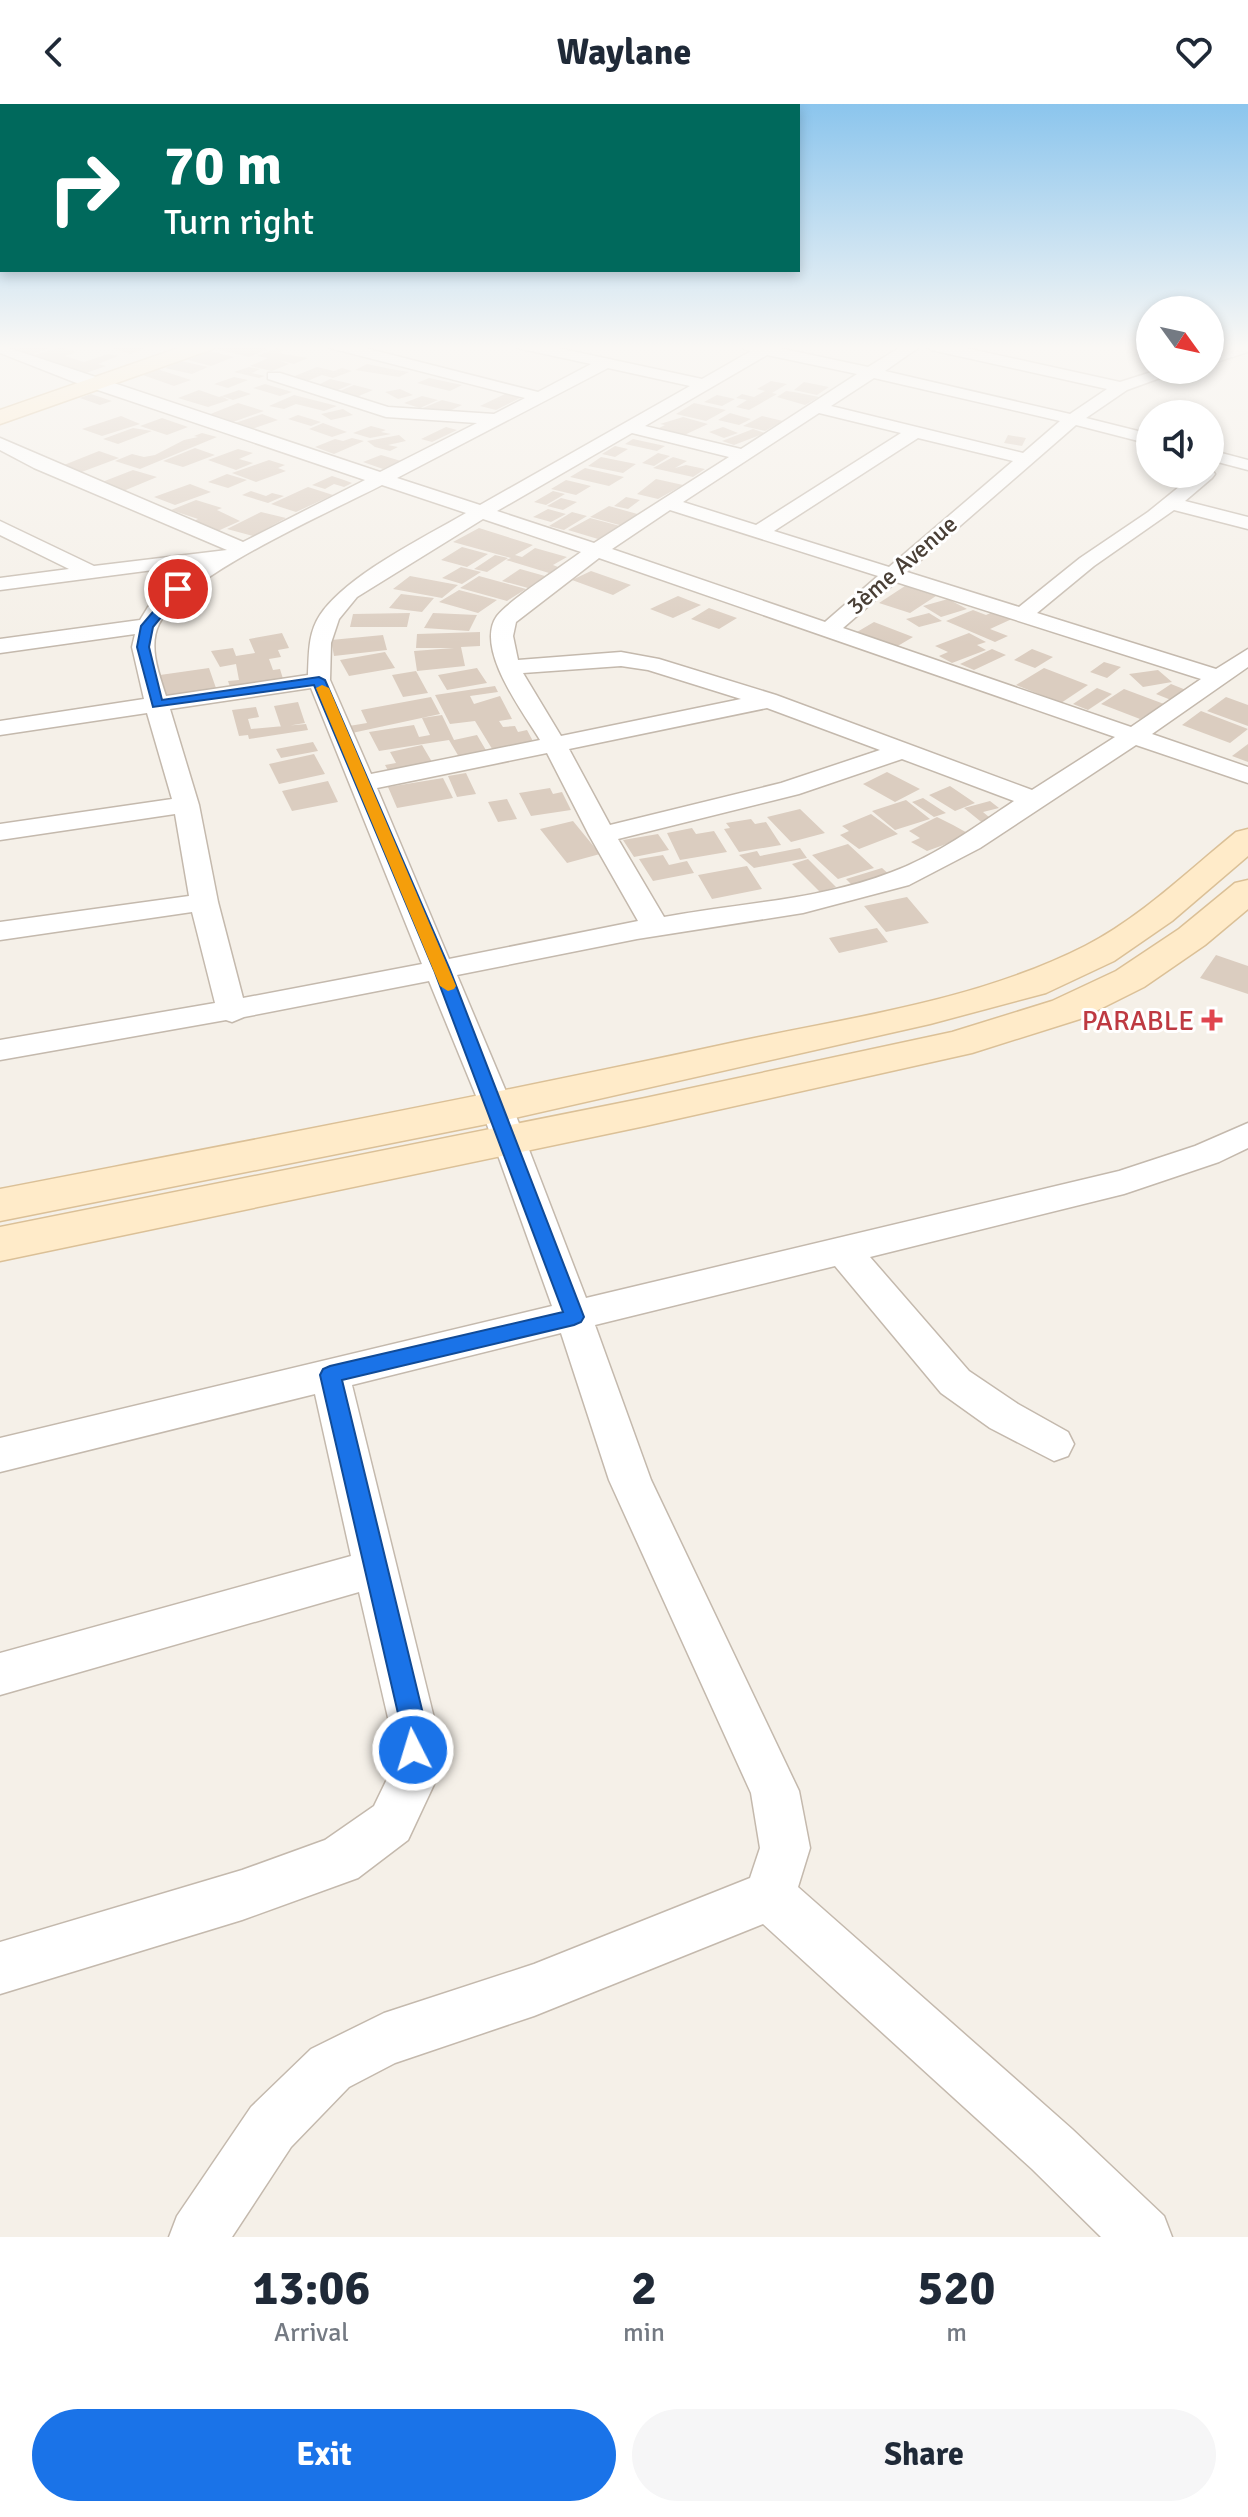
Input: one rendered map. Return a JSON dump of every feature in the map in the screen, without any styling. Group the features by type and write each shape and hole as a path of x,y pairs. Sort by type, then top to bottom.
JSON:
{"street":[{"path":"3,445 236,552"},
{"path":"278,445 596,550 1248,775"},
{"path":"232,1012 204,902 186,805 143,647 147,626 178,589 236,552 446,445"},
{"path":"599,445 350,593 329,618 320,643 319,680 442,970 503,1124 630,1480 775,1791 785,1848 770,1896"},
{"path":"701,445 744,455"},
{"path":"656,927 602,835 554,743 508,668 502,636 506,619 596,550 760,445"},
{"path":"758,532 895,445"},
{"path":"967,445 1026,459"},
{"name":"3ème Avenue","path":"828,630 1043,445"},
{"path":"13,472 40,464"},
{"path":"1224,465 1248,465"},
{"path":"1022,615 1087,562 1188,488"},
{"path":"1171,503 1248,523"},
{"path":"669,504 1219,677"},
{"path":"1,528 91,572"},
{"path":"0,584 236,552"},
{"path":"0,646 147,626"},
{"path":"0,1050 232,1012 656,927 799,903 900,878 967,847 1034,800 1135,738 1248,656"},
{"path":"508,668 621,659 685,673 768,700 1034,800"},
{"path":"0,728 319,680"},
{"path":"364,783 768,700"},
{"path":"602,835 782,793 847,773 901,751"},
{"path":"0,832 186,805"},
{"path":"0,1244 503,1124 1032,985 1112,945 1159,913 1248,839"},
{"path":"0,1205 503,1124 958,1044 1066,1010 1130,979 1192,937 1248,891"},
{"path":"0,931 204,902"},
{"path":"0,1455 1124,1182 1207,1154 1248,1134"},
{"path":"843,1250 955,1382 1004,1416 1054,1444"},
{"path":"0,1968 242,1895 340,1860 391,1823 413,1778 412,1722 330,1375"},
{"path":"0,1674 376,1568"},
{"path":"198,2237 271,2127 330,2068 384,2040 534,1990 770,1896"},
{"path":"770,1896 1052,2149 1143,2237"}],"building":[{"path":"175,445 199,445 140,469 115,461 132,454 144,457"},
{"path":"321,445 356,445 334,454 315,447"},
{"path":"372,445 398,447 390,451"},
{"path":"627,445 665,446 657,451"},
{"path":"615,446 628,449 615,457 602,454"},
{"path":"195,448 215,455 183,467 163,461"},
{"path":"238,449 253,453 239,459 253,463 236,470 208,460"},
{"path":"99,451 119,458 79,473 59,467"},
{"path":"658,453 670,456 654,466 642,463"},
{"path":"381,455 401,461 383,469 363,462"},
{"path":"601,457 636,464 623,473 588,466"},
{"path":"673,457 687,461 675,468 686,465 705,469 693,477 653,468"},
{"path":"269,460 285,465 278,468 286,471 256,482 232,473"},
{"path":"585,468 624,477 609,486 570,477"},
{"path":"133,470 157,477 121,492 97,484"},
{"path":"227,474 247,480 228,488 208,482"},
{"path":"332,476 352,483 344,487 334,484 325,489 312,485"},
{"path":"656,479 683,485 658,499 637,494"},
{"path":"566,480 591,486 576,495 551,489"},
{"path":"190,484 211,492 175,505 154,497"},
{"path":"308,487 333,495 296,512 271,504"},
{"path":"251,491 266,496 272,493 284,496 268,503 242,495"},
{"path":"553,491 565,494 546,505 534,502"},
{"path":"626,497 640,500 628,509 614,506"},
{"path":"561,498 577,502 563,510 547,506"},
{"path":"196,500 222,508 217,510 240,521 211,534 185,525 198,519 171,510"},
{"path":"609,506 641,515 623,526 590,517"},
{"path":"548,509 566,514 551,522 533,517"},
{"path":"261,512 286,518 253,536 227,529"},
{"path":"572,512 587,516 564,530 549,526"},
{"path":"590,518 620,526 598,539 568,530"},
{"path":"479,528 533,545 515,555 522,557 535,548 567,557 553,565 558,567 549,573 506,560 511,558 453,542"},
{"path":"462,547 488,554 467,567 441,560"},
{"path":"495,555 508,558 487,572 474,569"},
{"path":"461,567 481,572 462,584 442,578"},
{"path":"520,569 545,576 528,588 502,581"},
{"path":"591,571 631,585 613,595 572,580"},
{"path":"410,576 458,585 442,598 393,589"},
{"path":"479,576 526,589 507,601 460,588"},
{"path":"905,586 936,596 910,613 879,603"},
{"path":"459,590 497,600 478,613 439,602"},
{"path":"401,594 434,598 422,612 389,608"},
{"path":"678,596 701,605 673,618 650,609"},
{"path":"948,599 967,609 941,617 923,606"},
{"path":"709,608 737,618 719,629 691,619"},
{"path":"973,610 986,615 997,610 1014,618 990,629 1008,636 995,642 946,621"},
{"path":"410,613 407,627 350,627 353,614"},
{"path":"433,613 477,615 469,631 424,628"},
{"path":"929,613 942,621 919,627 906,619"},
{"path":"874,622 913,637 896,647 857,632"},
{"path":"480,632 480,646 461,647 465,666 417,671 414,651 454,648 416,648 417,634"},
{"path":"282,633 289,648 278,650 281,657 269,659 273,670 280,669 284,682 231,690 228,681 239,680 236,664 220,667 211,651 233,648 236,656 255,653 249,639"},
{"path":"969,633 986,642 977,645 986,650 952,663 939,656 948,652 935,646"},
{"path":"383,635 387,650 334,656 331,640"},
{"path":"992,649 1006,655 974,670 960,664"},
{"path":"1032,649 1053,657 1035,668 1014,660"},
{"path":"385,652 395,668 349,676 340,660"},
{"path":"1104,662 1121,667 1107,678 1090,672"},
{"path":"209,668 217,691 166,699 160,675"},
{"path":"477,668 487,683 447,690 438,675"},
{"path":"1044,668 1088,685 1061,703 1016,685"},
{"path":"1158,670 1172,682 1143,687 1129,674"},
{"path":"416,671 428,693 403,697 392,675"},
{"path":"1171,684 1186,690 1171,700 1156,694"},
{"path":"495,686 498,692 470,696 474,704 500,696 512,719 499,721 503,727 515,726 518,732 527,730 535,745 494,752 475,721 450,724 435,695"},
{"path":"1097,688 1112,694 1088,710 1073,704"},
{"path":"1124,689 1164,704 1140,719 1101,704"},
{"path":"431,697 440,714 352,733 349,726 367,723 361,710"},
{"path":"1226,697 1248,705 1248,726 1207,711"},
{"path":"298,702 305,723 281,727 274,706"},
{"path":"256,707 259,717 248,719 251,729 306,724 308,730 249,739 248,735 239,736 232,710"},
{"path":"1201,711 1248,729 1230,743 1182,725"},
{"path":"442,715 454,740 477,735 487,752 459,757 449,740 379,751 369,732 414,725 419,737 430,735 422,718"},
{"path":"313,742 318,751 281,758 276,749"},
{"path":"1248,744 1248,762 1232,756"},
{"path":"422,745 435,767 390,774 385,765 396,763 390,752"},
{"path":"314,754 325,774 279,784 269,764"},
{"path":"887,772 920,789 895,802 863,784"},
{"path":"466,773 476,794 457,797 448,776"},
{"path":"443,778 453,798 397,808 388,787"},
{"path":"328,781 338,802 292,811 282,791"},
{"path":"950,786 975,803 955,811 929,795"},
{"path":"550,788 553,794 562,792 571,810 531,816 519,793"},
{"path":"923,798 946,813 934,817 912,802"},
{"path":"507,799 517,819 498,822 488,802"},
{"path":"906,800 930,819 895,830 872,811"},
{"path":"990,801 999,808 983,812 995,822 985,825 964,808"},
{"path":"800,809 825,833 791,842 767,817"},
{"path":"871,814 898,834 859,849 840,835 849,831 842,826"},
{"path":"937,817 971,835 927,851 911,842 920,838 909,831"},
{"path":"751,819 755,824 766,822 781,845 739,852 724,829 730,828 726,823"},
{"path":"573,821 600,854 567,863 540,829"},
{"path":"692,828 696,834 714,831 727,852 680,860 667,833"},
{"path":"658,834 669,850 634,857 623,840"},
{"path":"848,844 874,868 838,879 812,855"},
{"path":"800,848 807,858 754,868 739,855 757,851 760,856"},
{"path":"663,855 669,865 687,861 694,873 653,881 639,859"},
{"path":"808,859 836,887 820,892 792,864"},
{"path":"747,866 762,889 712,899 698,875"},
{"path":"882,868 892,877 856,889 846,879"},
{"path":"907,897 929,923 886,932 864,906"},
{"path":"877,928 888,942 839,953 829,938"},
{"path":"1216,955 1248,966 1248,994 1200,978"}],"slow traffic":[{"path":"322,688 448,986"}],"place":[{"name":"PARABLE","path":"1212,1020"}],"route":[{"path":"178,589 147,626 143,647 157,705 319,680 442,970 574,1317 330,1375 412,1722 413,1750"}]}
